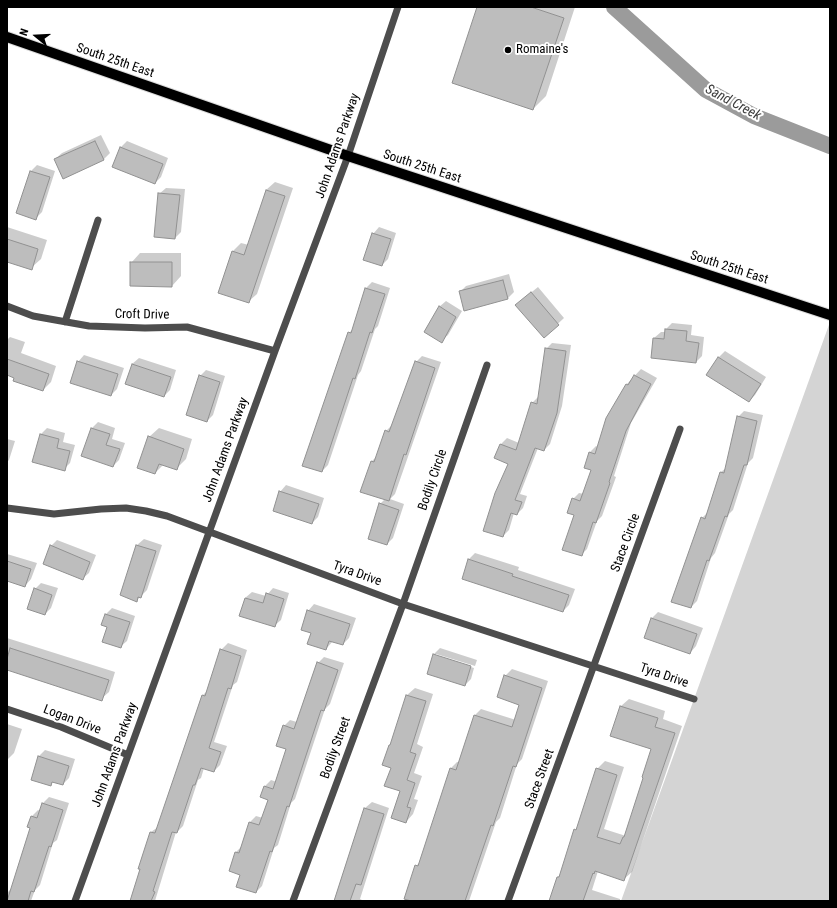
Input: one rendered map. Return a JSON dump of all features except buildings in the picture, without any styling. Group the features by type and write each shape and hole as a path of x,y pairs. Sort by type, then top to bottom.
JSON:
{"main road":[{"name":"South 25th East","path":"7,37 348,156 830,315"}],"street":[{"name":"John Adams Parkway","path":"74,901 275,351 348,156 398,7"},
{"path":"65,322 98,220"},
{"name":"Croft Drive","path":"7,306 33,316 89,326 145,328 187,327 275,351"},
{"name":"Bodily Circle","path":"403,604 487,365"},
{"name":"Stace Circle","path":"594,666 680,429"},
{"name":"Tyra Drive","path":"7,508 54,514 126,508 167,516 403,604 694,699"},
{"name":"Bodily Street","path":"293,901 403,604"},
{"name":"Stace Street","path":"508,901 594,666"},
{"name":"Logan Drive","path":"7,710 61,727 128,755"}],"shaded area":[{"path":"830,322 830,901 621,901 694,699"}],"waterway":[{"name":"Sand Creek","path":"614,7 706,90 754,116 830,146"}],"place":[{"name":"Romaine's","path":"508,50"}]}
